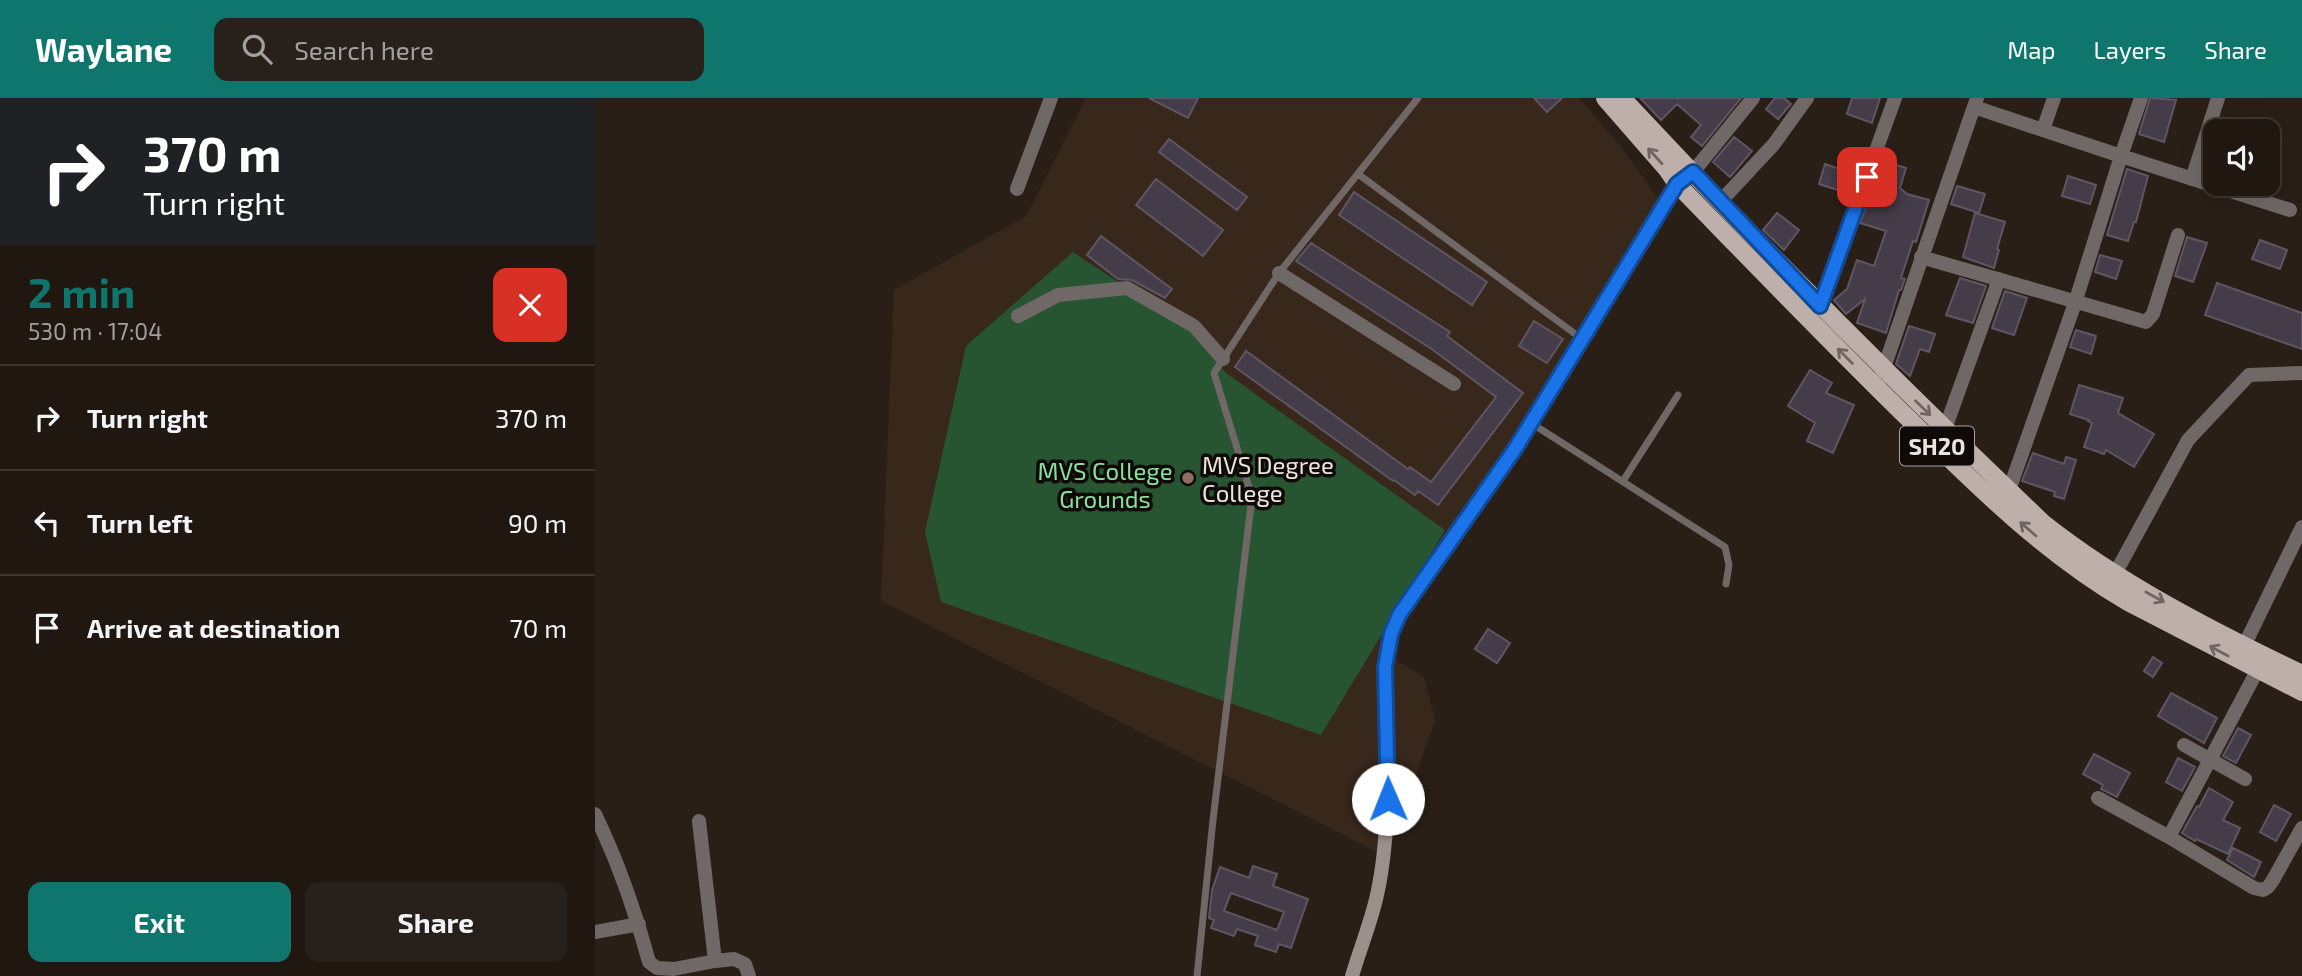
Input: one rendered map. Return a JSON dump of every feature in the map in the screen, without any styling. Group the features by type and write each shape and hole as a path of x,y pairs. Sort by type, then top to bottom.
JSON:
{"main road":[{"name":"SH20","path":"1611,99 1693,172 1883,369 2108,580 2257,671 2302,692"},
{"name":"SH20","path":"1611,99 1677,184 1877,388 2055,554 2302,674"}],"street":[{"path":"1017,189 1051,98"},
{"path":"1352,976 1377,895 1381,873 1388,799 1384,681 1387,650 1399,615 1531,423 1677,184 1693,172 1753,98"},
{"path":"1720,202 1775,144 1807,98"},
{"path":"1820,306 1895,98"},
{"path":"2043,130 2054,98"},
{"path":"2003,508 2075,303 2141,98"},
{"path":"2192,179 2218,98"},
{"path":"1877,388 1976,102 2043,130 2290,210"},
{"path":"1921,257 2146,322 2153,314 2178,235"},
{"path":"1279,273 1454,384"},
{"path":"1945,429 1999,279"},
{"path":"1018,316 1058,295 1128,288 1194,326 1223,359"},
{"path":"2108,580 2188,440 2249,375 2302,373"},
{"path":"2244,646 2302,527"},
{"path":"2169,837 2257,671"},
{"path":"2185,745 2245,779"},
{"path":"2098,798 2254,888 2263,890 2273,880 2302,828"},
{"path":"595,814 612,849 639,924 649,962 657,968 674,969 734,960 745,964 749,976"},
{"path":"699,821 715,961"},
{"path":"595,932 639,924"}],"lane":[{"path":"1197,976 1252,497 1214,373 1279,273 1418,98"},
{"path":"1358,174 1582,339"},
{"path":"1623,481 1678,395"},
{"path":"1531,423 1725,547 1729,565 1726,584"}],"shaded area":[{"name":"MVS Degree College","path":"1086,98 1579,98 1621,147 1664,206 1383,652 1424,677 1435,720 1387,857 881,601 894,290 1026,216"}],"green space":[{"name":"MVS College Grounds","path":"1073,252 1188,328 1226,373 1445,530 1321,735 941,602 925,532 966,346"}],"building":[{"path":"1149,98 1198,98 1188,118"},
{"path":"1534,98 1562,98 1547,112"},
{"path":"1640,98 1741,98 1702,146 1691,137 1701,125 1677,104 1661,120"},
{"path":"1775,98 1784,98 1791,104 1778,119 1766,109"},
{"path":"1852,98 1880,98 1872,123 1847,114"},
{"path":"2150,98 2176,100 2164,142 2139,134"},
{"path":"1734,137 1752,151 1730,177 1713,162"},
{"path":"1169,139 1247,197 1237,210 1159,152"},
{"path":"1883,161 1906,168 1900,188 1907,194 1929,200 1901,278 1905,279 1886,333 1857,323 1865,299 1846,314 1834,300 1847,289 1857,260 1874,266 1886,231 1860,223"},
{"path":"1825,164 1857,175 1850,194 1819,184"},
{"path":"2127,169 2148,176 2128,241 2107,235"},
{"path":"2068,176 2096,185 2090,204 2062,196"},
{"path":"1156,179 1223,230 1203,256 1136,205"},
{"path":"1957,186 1985,194 1979,213 1951,204"},
{"path":"1354,192 1487,282 1472,305 1339,215"},
{"path":"1777,213 1799,230 1784,250 1763,230"},
{"path":"1975,213 2005,222 1994,268 1963,257"},
{"path":"1101,236 1172,289 1165,298 1132,280 1118,279 1087,255"},
{"path":"2187,237 2207,243 2193,282 2175,276"},
{"path":"2260,240 2287,250 2280,269 2252,259"},
{"path":"1311,243 1450,332 1447,336 1523,393 1438,505 1418,491 1415,495 1393,481 1235,367 1246,351 1408,469 1410,467 1431,482 1496,397 1433,350 1296,261"},
{"path":"2100,255 2122,261 2116,279 2095,272"},
{"path":"1960,278 1986,286 1973,323 1946,315"},
{"path":"2217,283 2302,313 2302,349 2205,315"},
{"path":"2005,291 2027,298 2014,335 1992,328"},
{"path":"1534,321 1563,339 1547,363 1519,346"},
{"path":"1909,326 1935,334 1929,352 1920,349 1910,376 1896,364"},
{"path":"2076,330 2096,336 2091,354 2070,347"},
{"path":"1810,370 1832,383 1826,393 1854,405 1833,453 1807,441 1815,423 1788,406"},
{"path":"2079,385 2123,398 2118,413 2154,434 2134,467 2106,450 2104,454 2084,447 2092,423 2070,414"},
{"path":"2033,453 2064,464 2066,457 2076,460 2064,499 2054,496 2055,492 2022,481"},
{"path":"1488,629 1510,643 1497,663 1475,649"},
{"path":"2153,657 2162,663 2153,677 2144,671"},
{"path":"2171,693 2217,718 2204,743 2158,716"},
{"path":"2238,728 2251,735 2236,763 2223,756"},
{"path":"2094,754 2130,773 2117,797 2101,789 2103,785 2083,774"},
{"path":"2178,758 2195,767 2182,791 2166,782"},
{"path":"2209,788 2233,802 2223,820 2240,828 2228,854 2182,833"},
{"path":"2274,805 2291,814 2276,841 2260,832"},
{"path":"2233,848 2261,862 2254,877 2227,860"},
{"path":"1253,866 1277,874 1273,886 1308,899 1291,948 1279,944 1276,952 1255,945 1258,936 1237,929 1234,936 1211,928 1214,920 1209,918 1212,890 1220,867 1249,878","holes":["1231,893 1284,912 1277,930 1224,911"]}],"place":[{"name":"MVS Degree College","path":"1188,478"}],"route":[{"path":"1388,799 1385,667 1391,634 1399,615 1515,449 1677,184 1693,172 1744,229 1820,306 1867,177"}]}
